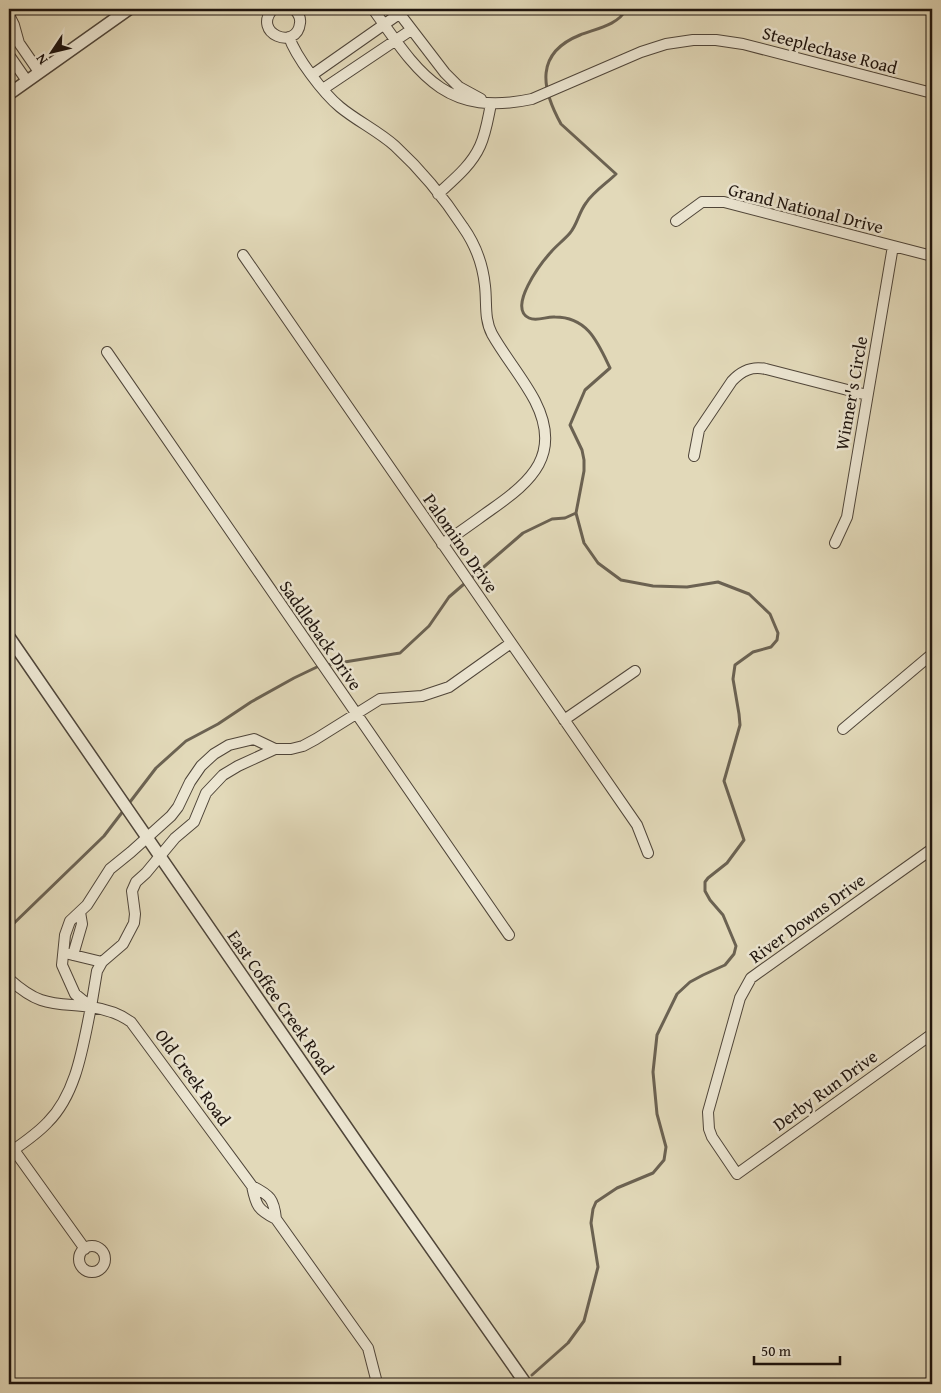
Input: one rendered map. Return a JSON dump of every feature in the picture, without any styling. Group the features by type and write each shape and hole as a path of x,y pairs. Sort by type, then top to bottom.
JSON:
{"street":[{"path":"9,94 130,9"},
{"path":"273,9 268,16 267,22 270,31 279,37 289,37 300,26 299,16 294,9"},
{"name":"Steeplechase Road","path":"373,9 418,69 434,84 455,97 491,104 513,103 532,99 641,52 666,44 693,40 716,40 743,44 932,93"},
{"path":"312,75 384,24 398,11 410,30 445,73 460,87 491,104 480,146 462,171 438,194"},
{"path":"9,15 19,43 39,72"},
{"path":"323,89 410,30"},
{"path":"289,37 293,48 323,89 339,106 393,145 438,194 463,226 478,256 485,284 488,325 535,401 541,416 546,440 542,460 523,487 442,544"},
{"path":"9,55 26,81"},
{"name":"Grand National Drive","path":"676,220 702,202 724,202 932,256"},
{"name":"Winner's Circle","path":"836,543 847,517 893,246"},
{"name":"Palomino Drive","path":"243,255 637,825 648,853"},
{"name":"Saddleback Drive","path":"107,352 509,935"},
{"path":"694,456 699,430 732,381 739,374 754,367 867,395"},
{"name":"East Coffee Creek Road","path":"9,638 526,1384"},
{"path":"85,1249 11,1152 49,1121 68,1093 76,1073 97,971 102,962 123,944 130,934 134,923 135,914 132,890 136,882 175,838 194,822 206,793 223,775 275,749 291,749 303,746 380,699 422,696 450,687 511,643"},
{"path":"843,729 932,654"},
{"path":"564,720 634,671"},
{"path":"91,1007 75,994 62,965 64,936 70,921 96,893 110,869 171,816 201,766 214,754 230,745 254,739 275,749"},
{"name":"River Downs Drive","path":"737,1174 712,1137 709,1129 708,1112 743,990 751,978 758,972 932,849"},
{"path":"73,956 82,924 80,912"},
{"path":"63,953 102,962"},
{"name":"Old Creek Road","path":"9,979 18,987 40,1000 91,1007 118,1014 136,1026 252,1186 258,1208 276,1219 368,1348 375,1381"},
{"name":"Derby Run Drive","path":"737,1174 932,1034"},
{"name":"Old Creek Road","path":"252,1186 264,1192 272,1199 276,1219"}],"waterway":[{"path":"532,1375 568,1343 584,1321 598,1267 591,1223 596,1202 617,1188 653,1173 664,1160 666,1147 657,1114 653,1072 657,1035 677,994 690,982 725,965 734,954 736,946 723,915 705,891 705,882 727,863 744,840 724,781 740,725 733,679 735,665 753,652 771,647 777,640 778,633 770,614 749,594 718,582 687,587 653,586 621,580 598,563 584,543 576,513 584,471 584,460 582,450 570,425 585,390 610,368 596,341 576,321 555,317 532,319 523,313 524,296 528,285 540,266 551,252 568,236 589,199 616,174 561,124 554,111 546,85 546,73 549,62 555,51 565,43 612,23 626,9"},
{"path":"326,665 400,653 429,626 449,597 523,533 552,519 565,518 576,513"},
{"path":"9,928 104,836 156,768 186,741 218,724 251,702 319,666"}]}
